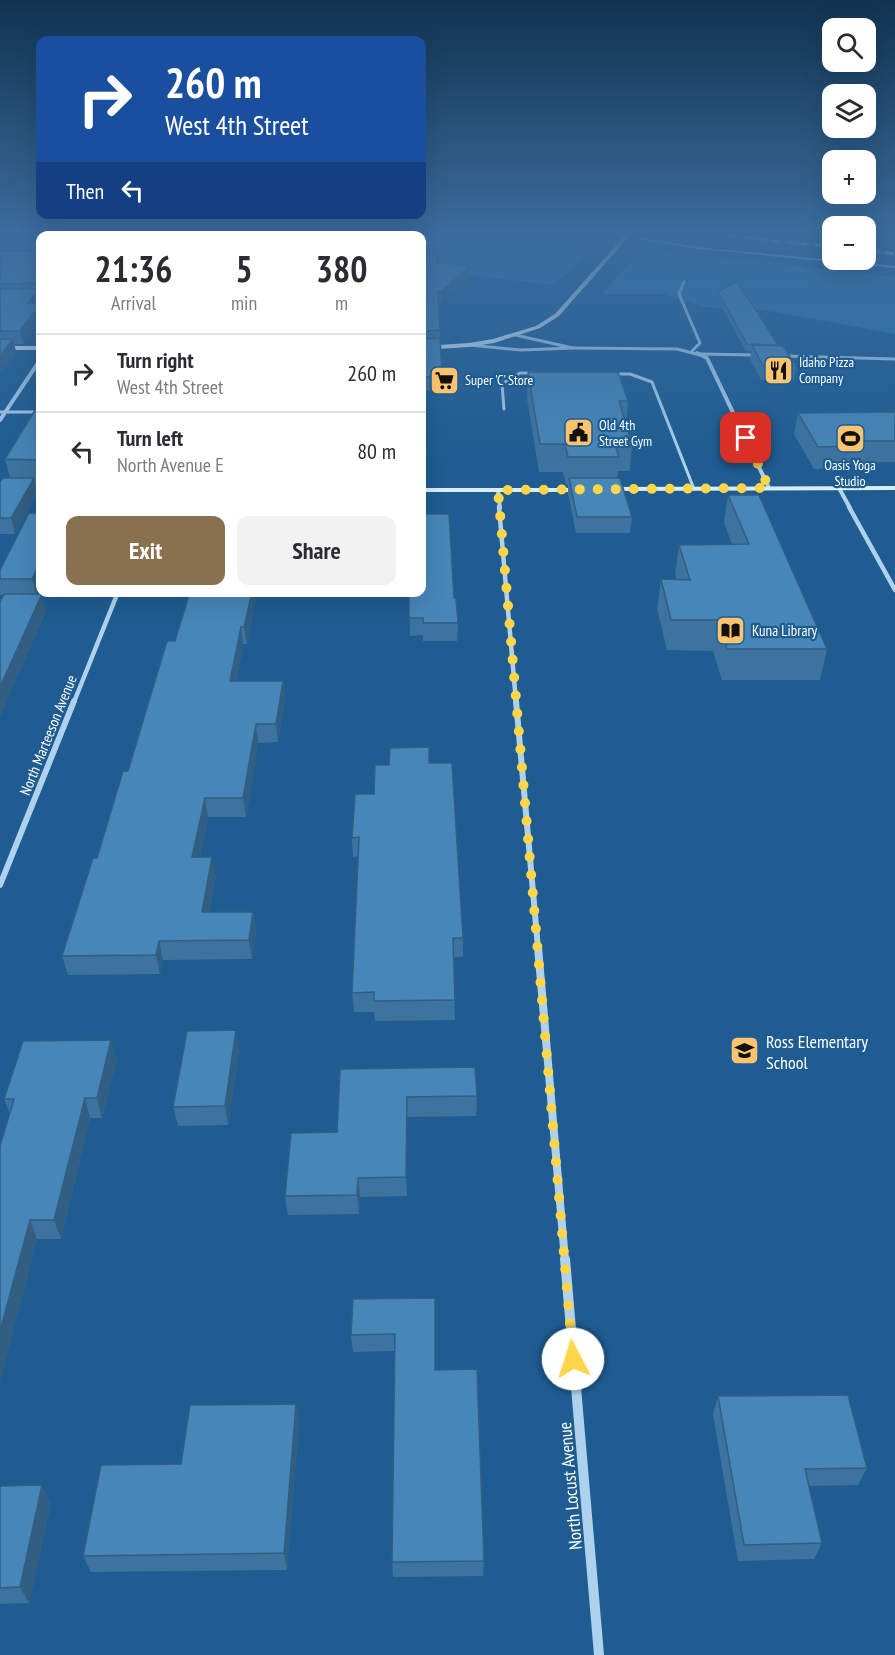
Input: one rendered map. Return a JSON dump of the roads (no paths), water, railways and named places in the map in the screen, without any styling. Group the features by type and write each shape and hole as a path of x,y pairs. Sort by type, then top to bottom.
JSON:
{"main road":[{"path":"426,348 469,345 515,335 538,327 561,310"},
{"path":"0,348 36,348"},
{"path":"599,489 895,488"},
{"path":"0,489 36,489"},
{"path":"426,490 588,489"}],"street":[{"path":"686,310 700,343 692,351"},
{"path":"515,335 540,343 573,348"},
{"path":"469,345 504,351 658,348 692,351 700,354 710,362 769,488"},
{"path":"0,420 2,412 36,365"},
{"path":"839,488 895,590"},
{"name":"North Locust Avenue","path":"498,490 599,1655"},
{"name":"North Marteeson Avenue","path":"0,885 116,597"}],"lane":[{"path":"700,354 764,356"},
{"path":"774,356 893,359 895,364"},
{"path":"504,409 502,384 520,373 542,373"},
{"path":"608,374 630,374 652,382 694,489"},
{"path":"2,412 36,412"}],"place":[{"name":"Idaho Pizza Company","path":"778,370"},
{"name":"Super 'C' Store","path":"444,380"},
{"name":"Old 4th Street Gym","path":"578,433"},
{"name":"Oasis Yoga Studio","path":"850,438"},
{"name":"Kuna Library","path":"731,630"},
{"name":"Ross Elementary School","path":"745,1051"}]}
